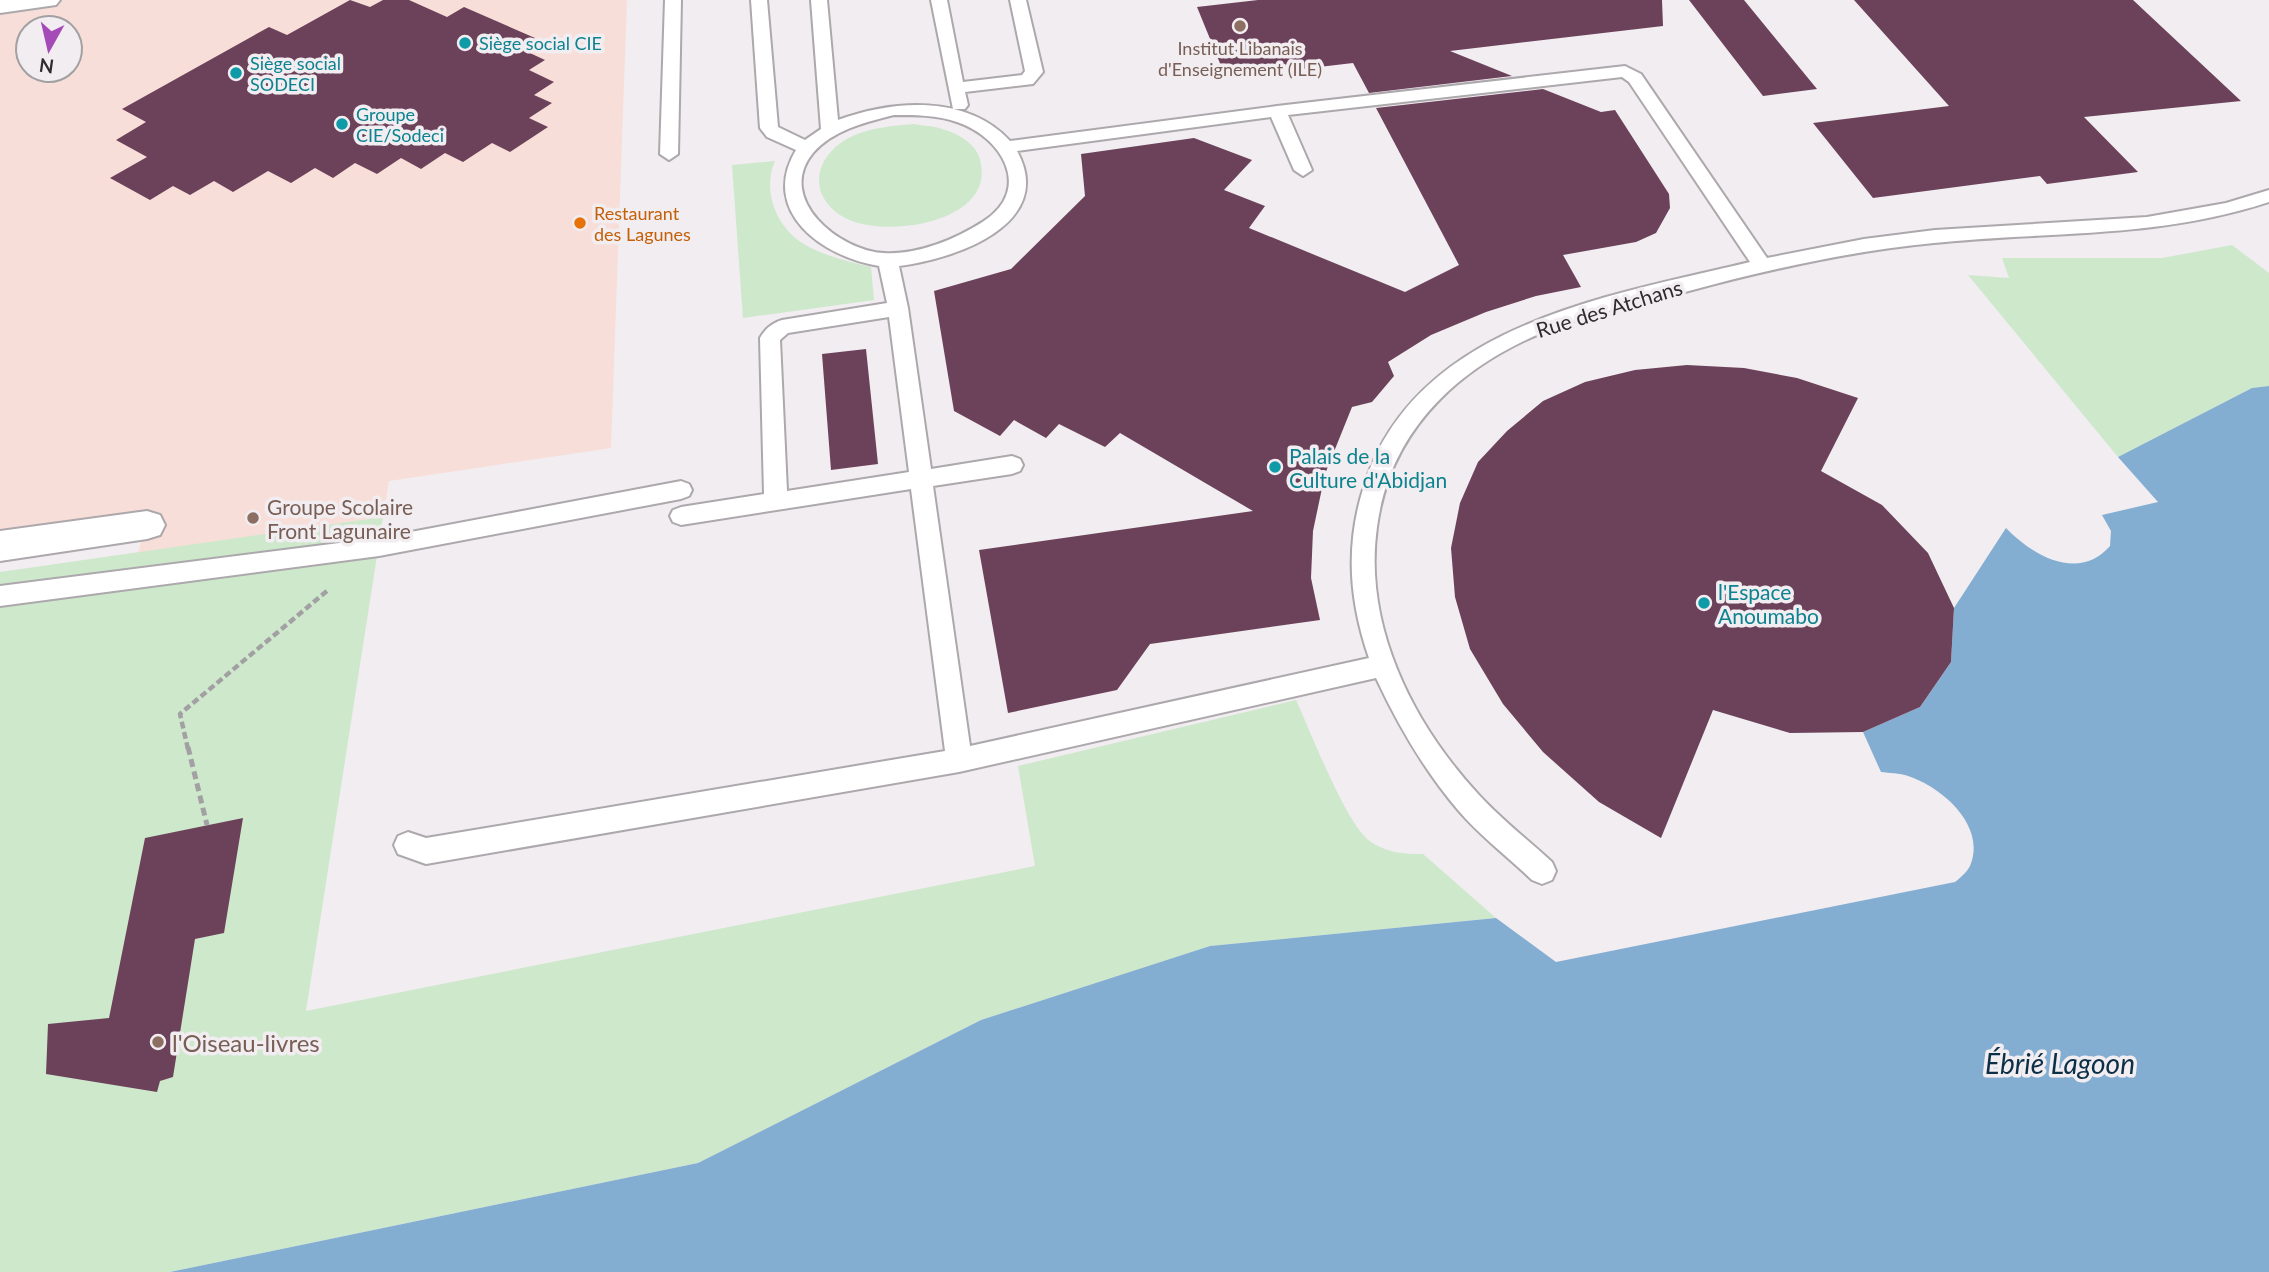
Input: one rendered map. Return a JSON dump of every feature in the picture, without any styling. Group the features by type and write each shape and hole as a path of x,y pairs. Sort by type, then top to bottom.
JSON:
{"street":[{"path":"0,5 47,0"},
{"path":"0,546 147,525"}],"lane":[{"path":"669,154 673,0"},
{"path":"759,0 769,128 773,133 808,148"},
{"path":"819,0 830,130"},
{"path":"939,0 962,116"},
{"path":"956,88 1027,80 1032,77 1034,72 1018,0"},
{"path":"1008,148 1278,111 1625,71 1635,78 1761,264"},
{"path":"894,110 928,110 962,116 987,130 1008,148 1018,172 1018,195 1004,214 981,232 942,250 888,260 862,256 818,235 802,214 792,192 794,170 808,148 830,130 860,117 894,110"},
{"path":"1278,111 1303,170"},
{"name":"Rue des Atchans","path":"1542,871 1469,803 1419,738 1381,666 1364,599 1362,535 1376,478 1401,428 1439,389 1485,354 1538,326 1761,264 1936,236 2042,232 2199,216 2269,196"},
{"path":"888,260 898,309 959,760"},
{"path":"776,502 770,338 782,327 898,309"},
{"path":"681,516 1012,465"},
{"path":"0,596 379,547 681,490"},
{"path":"408,845 426,851 959,760 1381,666"}],"path":[{"path":"207,825 180,714 379,547"}],"shaded area":[{"path":"0,0 627,0 611,448 389,481 383,517 138,553 149,515 0,534"}],"green space":[{"path":"914,124 950,132 967,141 975,150 980,160 981,180 973,197 958,210 939,219 894,227 855,222 831,208 820,187 819,175 830,152 842,142 868,131"},
{"path":"775,161 771,173 771,198 781,221 789,232 809,247 871,267 874,300 743,318 732,165"},
{"path":"2232,245 2269,273 2269,386 2252,388 2118,457 1968,275 2009,278 2002,258 2162,258"},
{"path":"383,517 306,1011 1035,866 1018,766 1296,700 1340,798 1361,833 1383,849 1423,854 1496,918 1210,946 981,1020 698,1163 170,1272 0,1272 0,572"}],"water":[{"name":"Ébrié Lagoon","path":"2269,386 2269,1272 170,1272 698,1163 981,1020 1210,946 1496,918 1556,962 1955,882 1969,868 1974,851 1967,823 1947,799 1921,781 1881,772 1863,732 1920,707 1951,662 1954,608 2006,528 2029,548 2057,561 2071,564 2098,557 2110,546 2111,531 2102,515 2158,502 2118,457 2252,388"}],"building":[{"name":"Groupe CIE/Sodeci","path":"350,0 370,7 383,0 409,0 447,17 464,7 535,38 519,48 545,60 529,70 554,82 534,95 552,103 529,118 548,127 510,152 492,143 463,162 445,153 421,169 401,158 377,174 355,163 333,178 315,168 291,183 268,171 233,192 214,181 190,195 173,186 150,200 110,178 147,157 116,140 146,122 122,109 269,27 287,35"},
{"path":"1258,0 1662,0 1663,26 1450,51 1512,76 1369,93 1353,63 1226,78 1197,7"},
{"path":"1689,0 1744,0 1817,89 1763,96"},
{"path":"1854,0 2133,0 2241,101 2084,117 2138,172 2047,184 2040,176 1873,198 1813,123 1949,106"},
{"path":"1543,89 1601,112 1615,110 1669,194 1670,208 1656,233 1636,242 1563,255 1581,287 1536,296 1486,312 1431,335 1388,362 1394,376 1372,402 1352,407 1325,474 1313,531 1311,578 1320,620 1150,644 1117,690 1008,713 979,550 1253,511 1120,433 1105,447 1059,424 1046,438 1014,420 1000,436 954,411 934,291 1011,269 1085,196 1081,154 1194,138 1252,160 1224,190 1265,206 1249,228 1405,292 1459,265 1376,108"},
{"path":"866,349 878,464 831,470 822,354"},
{"name":"l'Espace Anoumabo","path":"1687,365 1744,368 1797,378 1858,398 1821,471 1882,505 1928,553 1954,608 1951,662 1920,707 1863,732 1790,733 1713,710 1661,838 1599,802 1543,752 1503,704 1470,649 1455,597 1451,548 1460,503 1478,462 1507,431 1543,401 1585,382 1635,370"},
{"path":"243,818 224,933 195,939 173,1077 160,1081 157,1092 46,1074 48,1024 109,1018 145,838"}],"place":[{"name":"Institut Libanais d'Enseignement (ILE)","path":"1240,26"},
{"name":"Siège social CIE","path":"465,43"},
{"name":"Siège social SODECI","path":"236,73"},
{"name":"Groupe CIE/Sodeci","path":"342,124"},
{"name":"Restaurant des Lagunes","path":"580,223"},
{"name":"Palais de la Culture d'Abidjan","path":"1275,467"},
{"name":"Groupe Scolaire Front Lagunaire","path":"253,518"},
{"name":"l'Espace Anoumabo","path":"1704,603"},
{"name":"l'Oiseau-livres","path":"158,1042"}]}
